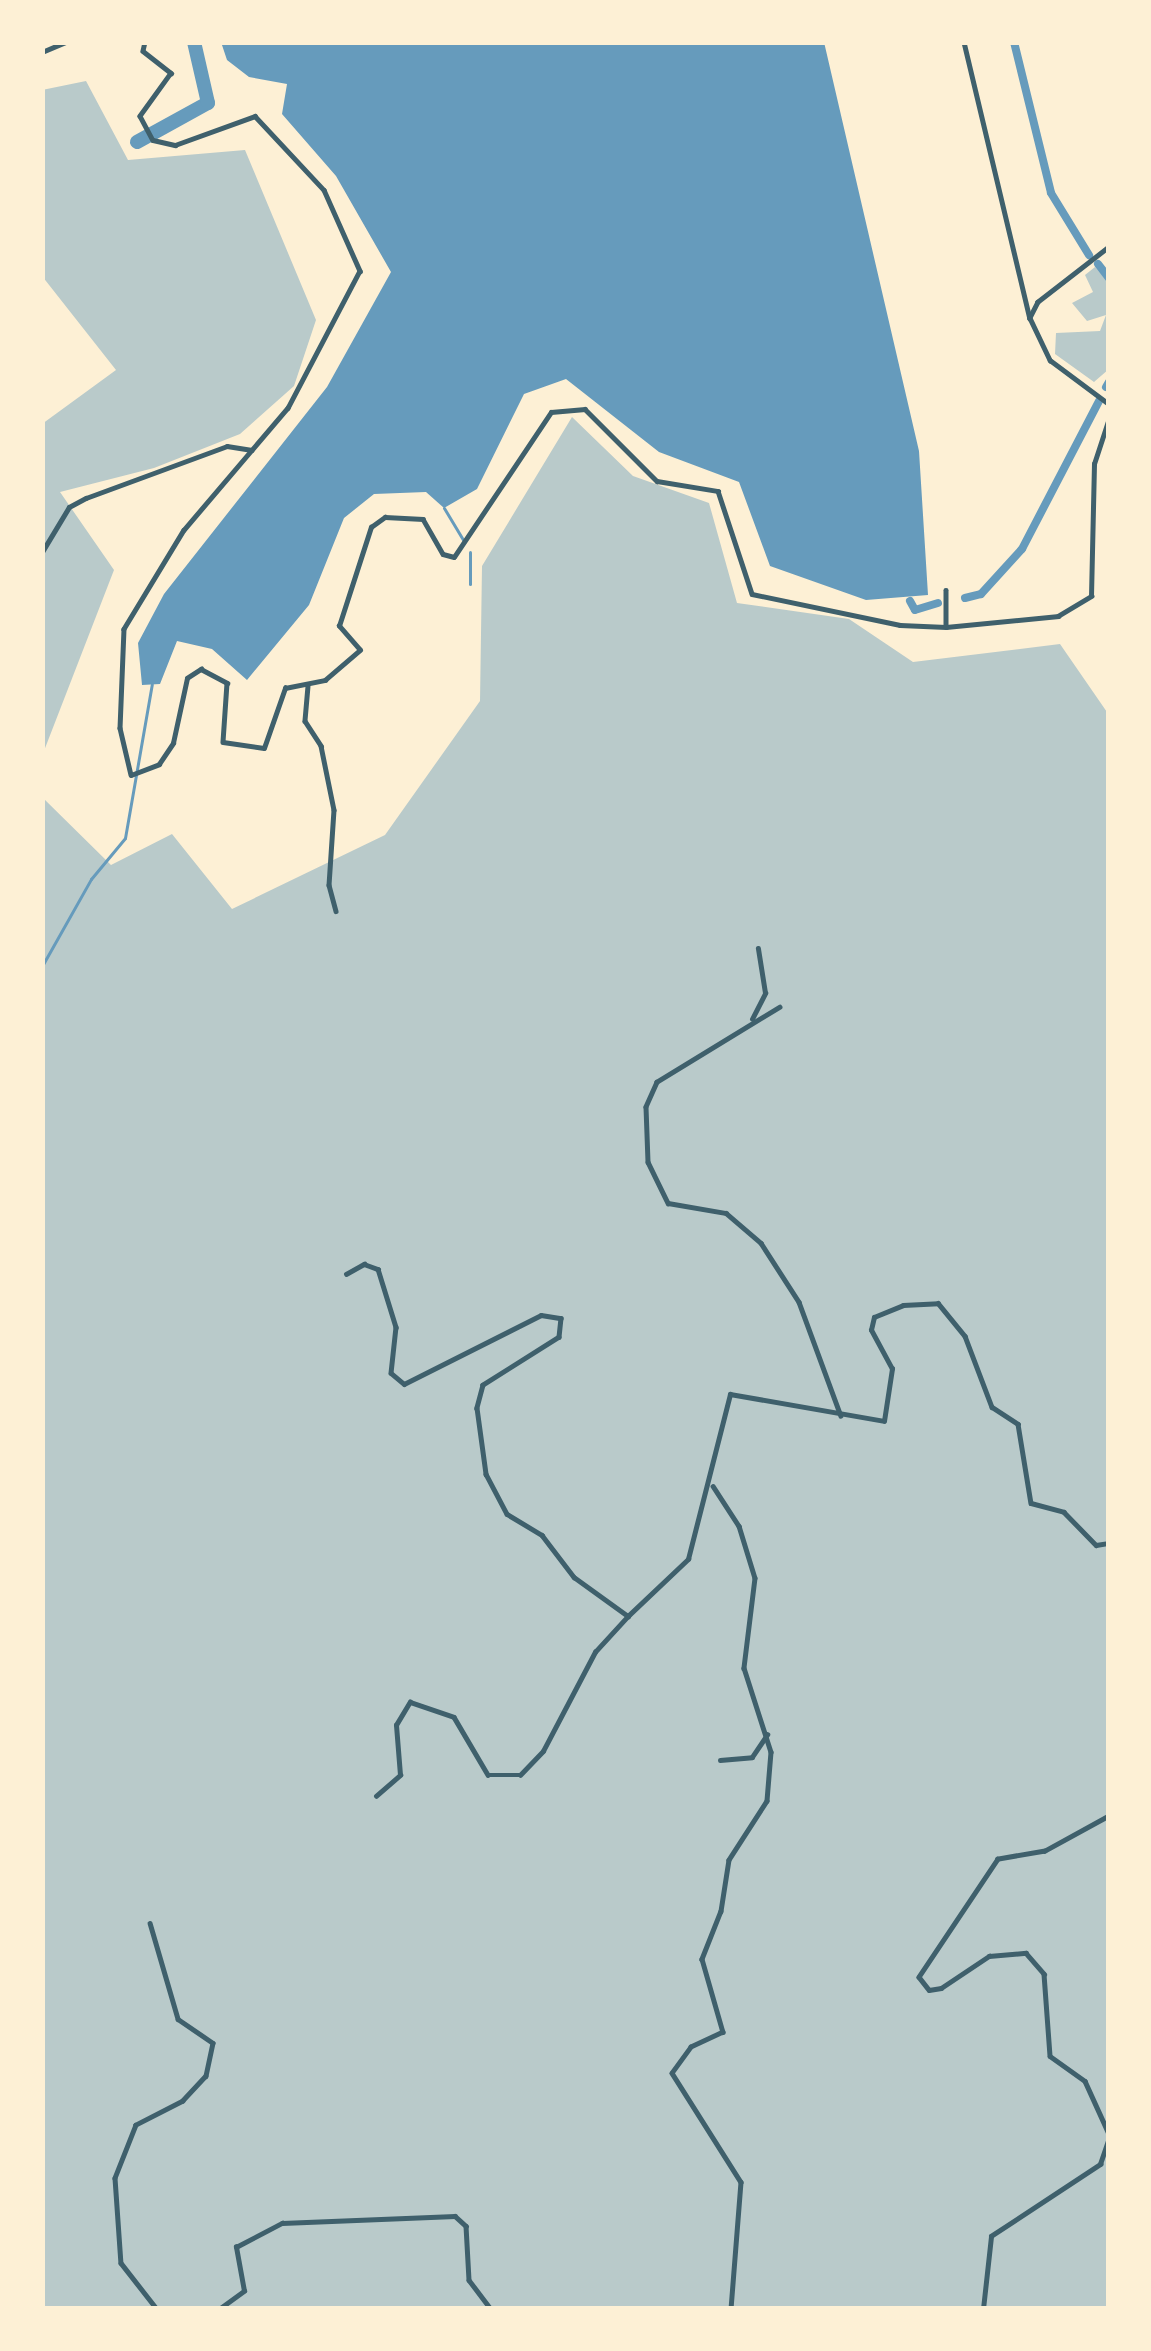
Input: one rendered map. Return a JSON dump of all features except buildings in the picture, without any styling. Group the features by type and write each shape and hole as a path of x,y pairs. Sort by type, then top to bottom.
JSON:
{"street":[{"path":"42,52 66,42"},
{"path":"145,42 143,51 171,73 140,116 153,140 175,145 255,116 324,190 358,256 360,271 326,349 164,557 124,629 117,650 127,772 154,767 173,743 193,671 216,671 227,683 223,742 229,748 264,748 285,688 308,686 348,666 360,650 339,626 371,527 385,518 422,519 443,554 454,557 551,412 577,406 657,481 718,491 752,594 900,625 946,627 1058,616 1090,596 1094,464 1109,418"},
{"path":"964,42 1030,318 1050,360 1109,404"},
{"path":"1030,318 1038,302 1109,248"},
{"path":"42,552 69,507 86,497 227,446 251,450"},
{"path":"946,590 946,627"},
{"path":"308,686 305,721 321,746 334,811 329,885 336,911"},
{"path":"748,1022 765,992 758,950"},
{"path":"780,1007 748,1022 649,1092 648,1162 668,1203 726,1213 761,1243 799,1302 841,1417"},
{"path":"346,1274 364,1264 378,1269 396,1327 391,1372 404,1384 541,1315 561,1318 559,1337 484,1385 477,1408 486,1474 507,1514 542,1535 574,1577 628,1616"},
{"path":"376,1796 400,1775 396,1725 410,1702 454,1718 488,1775 520,1775 543,1751 595,1652 688,1559 712,1486 730,1394 877,1424 892,1402 892,1369 871,1330 874,1317 938,1303 982,1364 992,1406 1018,1424 1031,1503 1064,1512 1096,1545 1109,1543"},
{"path":"712,1486 739,1526 755,1577 745,1668 767,1735 767,1801 729,1859 702,1958 723,2032 692,2047 672,2073 742,2182 731,2309"},
{"path":"720,1760 752,1757 767,1735"},
{"path":"983,2309 991,2236 1100,2164 1109,2136 1084,2081 1050,2056 1044,1974 1025,1953 989,1955 941,1988 929,1990 919,1977 998,1859 1046,1851 1109,1816"},
{"path":"150,1923 167,1997 178,2019 213,2043 206,2077 183,2102 136,2125 115,2178 121,2263 157,2309"},
{"path":"219,2309 244,2291 236,2247 282,2223 455,2216 466,2226 470,2280 491,2309"}],"shaded area":[{"path":"86,81 128,160 245,150 316,320 294,386 240,434 154,468 60,492 114,570 42,756 42,424 116,370 42,276 42,90"},
{"path":"1095,267 1109,283 1109,369 1094,382 1055,354 1056,333 1100,331 1106,315 1087,321 1072,303 1093,292 1085,275"},
{"path":"572,417 633,476 709,503 737,603 849,619 913,662 1060,644 1109,715 1109,2309 42,2309 42,797 111,865 172,834 232,909 385,835 480,701 482,566"}],"water":[{"path":"221,42 824,42 919,451 928,595 866,600 770,566 739,482 659,452 566,379 524,394 477,489 444,508 426,492 374,494 344,518 309,605 247,680 212,649 177,641 160,684 142,685 138,643 164,594 327,387 391,272 336,176 282,114 287,84 249,77 227,60"}],"waterway":[{"path":"137,142 208,103 194,42"},
{"path":"1014,42 1051,193 1089,255"},
{"path":"1098,264 1109,278"},
{"path":"1106,387 1109,382"},
{"path":"965,598 981,594 1022,549 1099,401"},
{"path":"444,508 463,540"},
{"path":"470,552 470,584"},
{"path":"910,601 915,610 938,603"},
{"path":"42,966 91,879 125,838 152,684"}]}
